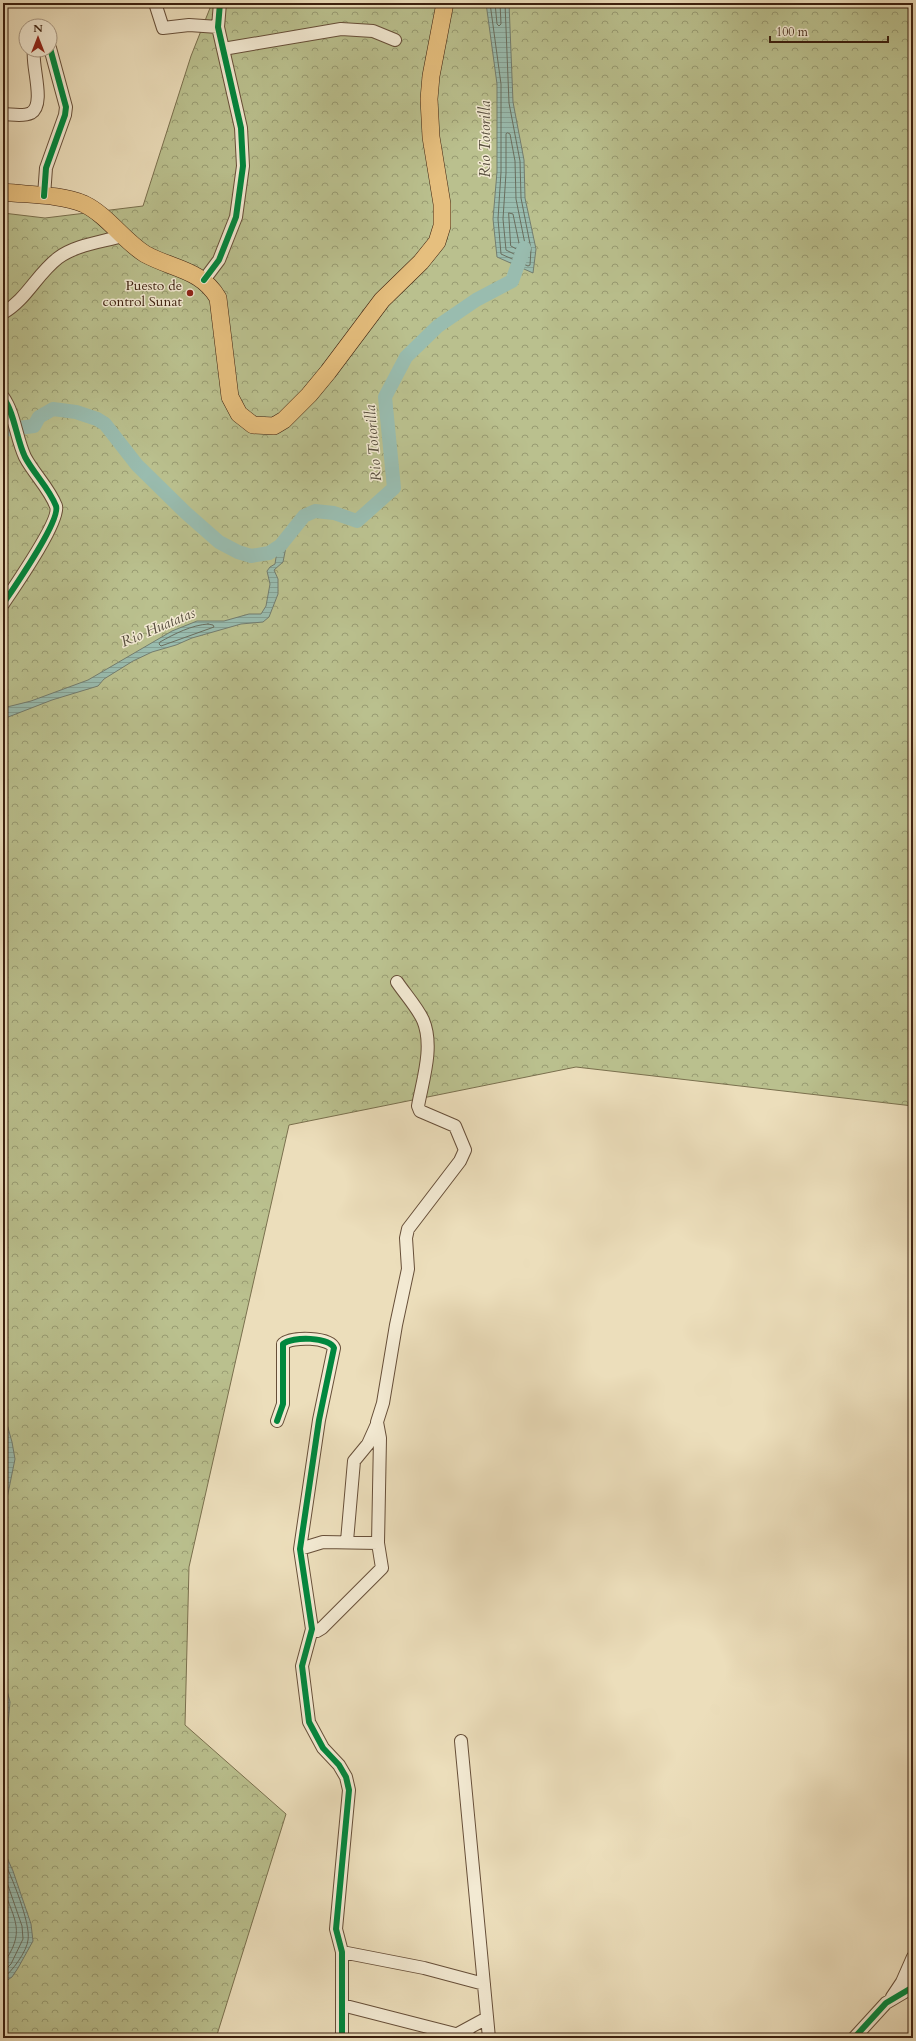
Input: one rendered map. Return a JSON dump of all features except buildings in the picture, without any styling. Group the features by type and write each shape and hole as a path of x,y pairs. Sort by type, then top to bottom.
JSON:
{"highway":[{"path":"3,192 44,196 85,205 146,254 204,280 213,288 218,298 230,397 239,414 253,425 274,426 284,420 328,372 382,300 421,262 437,242 442,226 442,204 431,137 429,99 431,76 445,3"}],"street":[{"path":"155,3 163,28 189,25 218,27"},
{"path":"204,280 219,260 236,218 244,166 241,128 218,27 220,3"},
{"path":"222,49 341,29 373,31 396,40"},
{"path":"3,114 24,115 31,113 35,108 38,98 35,58"},
{"path":"44,196 46,168 65,115 66,107 53,58"},
{"path":"3,313 29,291 59,257 71,251 122,236"},
{"path":"3,604 34,557 57,514 56,506 25,457 4,399"},
{"path":"347,1541 354,1461 368,1444 378,1422 383,1403 396,1325 408,1269 406,1238 408,1229 460,1161 465,1150 455,1126 420,1111 418,1106 428,1048 426,1035 423,1020 397,982"},
{"path":"278,1421 284,1404 283,1344 297,1339 328,1342 333,1344 334,1348 319,1420 300,1549 312,1629 302,1666 308,1718 314,1734 323,1748 339,1765 346,1777 349,1790 336,1929 342,1952 342,2038"},
{"path":"312,1629 317,1631 322,1628 382,1568 378,1543 380,1438 378,1422"},
{"path":"300,1549 318,1543 347,1541 378,1543"},
{"path":"461,1741 489,2038"},
{"path":"342,1952 424,1968 484,1984"},
{"path":"854,2038 892,1998 902,1982 913,1957"},
{"path":"892,1998 913,1987"},
{"path":"342,2005 453,2036 471,2038"},
{"path":"453,2036 487,2018"}],"green space":[{"path":"212,3 913,3 913,1106 576,1067 289,1125 189,1567 185,1725 286,1814 216,2038 3,2038 3,213 45,218 143,206 191,56"}],"water":[{"path":"486,3 509,3 513,102 524,160 525,198 536,249 533,273 497,257 493,219 497,172 497,84"},
{"path":"286,547 283,562 274,570 278,579 278,594 269,617 263,622 241,624 192,638 176,645 152,652 133,661 104,679 98,686 52,700 3,719 3,708 31,701 88,680 172,631 197,621 224,621 249,614 261,614 266,606 270,584 267,571 275,564 277,551"},
{"path":"3,1410 15,1459 3,1518 3,1488 7,1446 3,1434"},
{"path":"3,1675 10,1702 3,1783"},
{"path":"3,1783 4,1851 13,1871 31,1924 33,1941 12,1977 3,1983"}],"waterway":[{"name":"Rio Totorilla","path":"3,430 34,426 39,417 53,409 76,412 97,419 105,424 137,465 186,513 219,542 238,552 251,556 269,553 280,546 304,516 315,511 334,513 357,521 394,488 385,397 406,357 438,326 476,300 512,281 524,248"}],"cycle path":[{"path":"204,280 219,260 236,217 243,166 241,128 218,27 220,3"},
{"path":"44,196 46,168 65,115 66,107 53,58"},
{"path":"3,397 13,418 19,442 25,457 53,499 56,506 56,514 44,539 3,604"},
{"path":"277,1421 283,1404 283,1344 288,1341 302,1339 318,1340 331,1344 334,1348 319,1420 300,1549 312,1629 302,1666 309,1722 323,1748 339,1765 346,1777 349,1790 336,1929 342,1952 342,2038"},
{"path":"854,2038 886,2003 913,1987"}],"place":[{"name":"Puesto de control Sunat","path":"190,293"}],"water label":[{"name":"Rio Huatatas","path":"158,627"}]}
